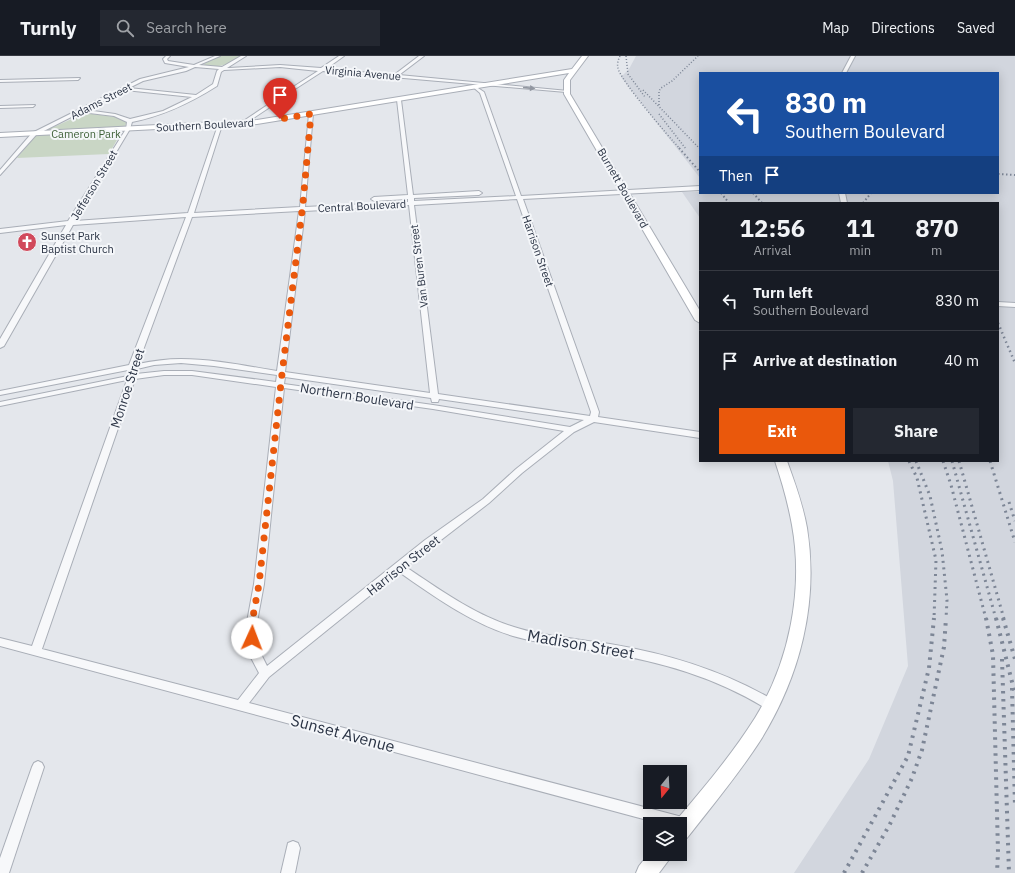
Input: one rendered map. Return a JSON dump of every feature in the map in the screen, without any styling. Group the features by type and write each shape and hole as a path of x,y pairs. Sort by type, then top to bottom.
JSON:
{"main road":[{"path":"566,91 566,83 585,56"},
{"name":"Southern Boulevard","path":"0,135 241,124 475,87 514,84 574,71"},
{"name":"Burnett Boulevard","path":"566,91 699,318"},
{"path":"687,822 738,758 762,723 789,666 802,606 804,581 803,549 798,513 781,462"},
{"path":"646,873 655,861"}],"street":[{"name":"Virginia Avenue","path":"167,56 164,59 171,63 196,66 223,68 280,66 491,85"},
{"name":"Adams Street","path":"0,173 34,134 142,80 196,66 218,56"},
{"path":"82,111 115,115 130,121 160,115 215,85 219,71 244,56"},
{"path":"278,99 342,56"},
{"path":"395,76 422,56"},
{"path":"845,72 853,56"},
{"path":"0,81 78,79"},
{"path":"514,84 566,91"},
{"name":"Harrison Street","path":"475,87 482,92 594,412 594,419"},
{"path":"124,89 196,96"},
{"name":"Van Buren Street","path":"399,100 435,396 433,407"},
{"path":"241,124 270,105"},
{"path":"0,107 33,106"},
{"path":"265,674 253,650 252,622 259,584 280,385 303,206 311,114"},
{"name":"Jefferson Street","path":"0,346 128,129 130,121"},
{"name":"Monroe Street","path":"36,652 132,377 133,366 190,212 220,125"},
{"name":"Central Boulevard","path":"0,225 190,212 623,189 699,182"},
{"name":"Central Boulevard","path":"623,189 699,188"},
{"name":"Central Boulevard","path":"0,231 73,220"},
{"path":"999,304 1015,305"},
{"name":"Northern Boulevard","path":"0,393 133,366 168,362 187,362 214,364 699,435"},
{"name":"Northern Boulevard","path":"0,404 132,377 164,373 192,373 433,407 571,430"},
{"path":"571,430 594,419"},
{"name":"Harrison Street","path":"240,706 254,686 265,674 399,567 486,501 519,471 571,430"},
{"name":"Madison Street","path":"399,567 472,613 503,629 590,645 674,663 727,681 771,705"},
{"name":"Sunset Avenue","path":"0,642 646,817"},
{"path":"2,873 38,767"},
{"path":"288,873 293,848"}],"shaded area":[{"path":"636,56 1015,56 1015,873 794,873 869,759 908,666 893,481 888,462 999,462 999,202 699,202 699,217 682,192 699,192 699,194 999,194 999,72 699,72 699,177 621,77 629,69"}],"green space":[{"path":"219,56 242,56 225,65 205,66 204,64"},
{"name":"Cameron Park","path":"85,113 115,117 127,122 109,154 17,158 36,135"}],"railway":[{"path":"620,56 618,60 618,68 627,84 680,149"},
{"path":"626,56 628,74 645,97"},
{"path":"659,105 659,91 661,88 672,81 698,56"},
{"path":"643,90 699,148"},
{"path":"659,114 686,149"},
{"path":"679,148 699,171"},
{"path":"999,174 1015,175"},
{"path":"722,194 728,202"},
{"path":"754,194 761,202"},
{"path":"864,202 870,194"},
{"path":"999,325 1015,363"},
{"path":"909,462 917,478 936,560 934,619"},
{"path":"916,462 930,496 942,551 947,600 946,619"},
{"path":"943,462 951,485 986,619"},
{"path":"952,462 996,619"},
{"path":"959,462 1004,619"},
{"path":"990,462 1015,542"},
{"path":"1009,502 1015,521"},
{"path":"844,873 908,756 929,668 934,618"},
{"path":"862,873 890,824 912,778 922,750 944,647 946,618"},
{"path":"986,618 993,655 998,852 997,873"},
{"path":"996,618 1015,694"},
{"path":"1003,618 1015,659"},
{"path":"1002,659 1009,873"},
{"path":"1012,688 1015,806"}],"place":[{"name":"Sunset Park Baptist Church","path":"27,242"}],"route":[{"path":"252,638 252,622 259,584 282,374 303,203 311,114 280,119"}]}
